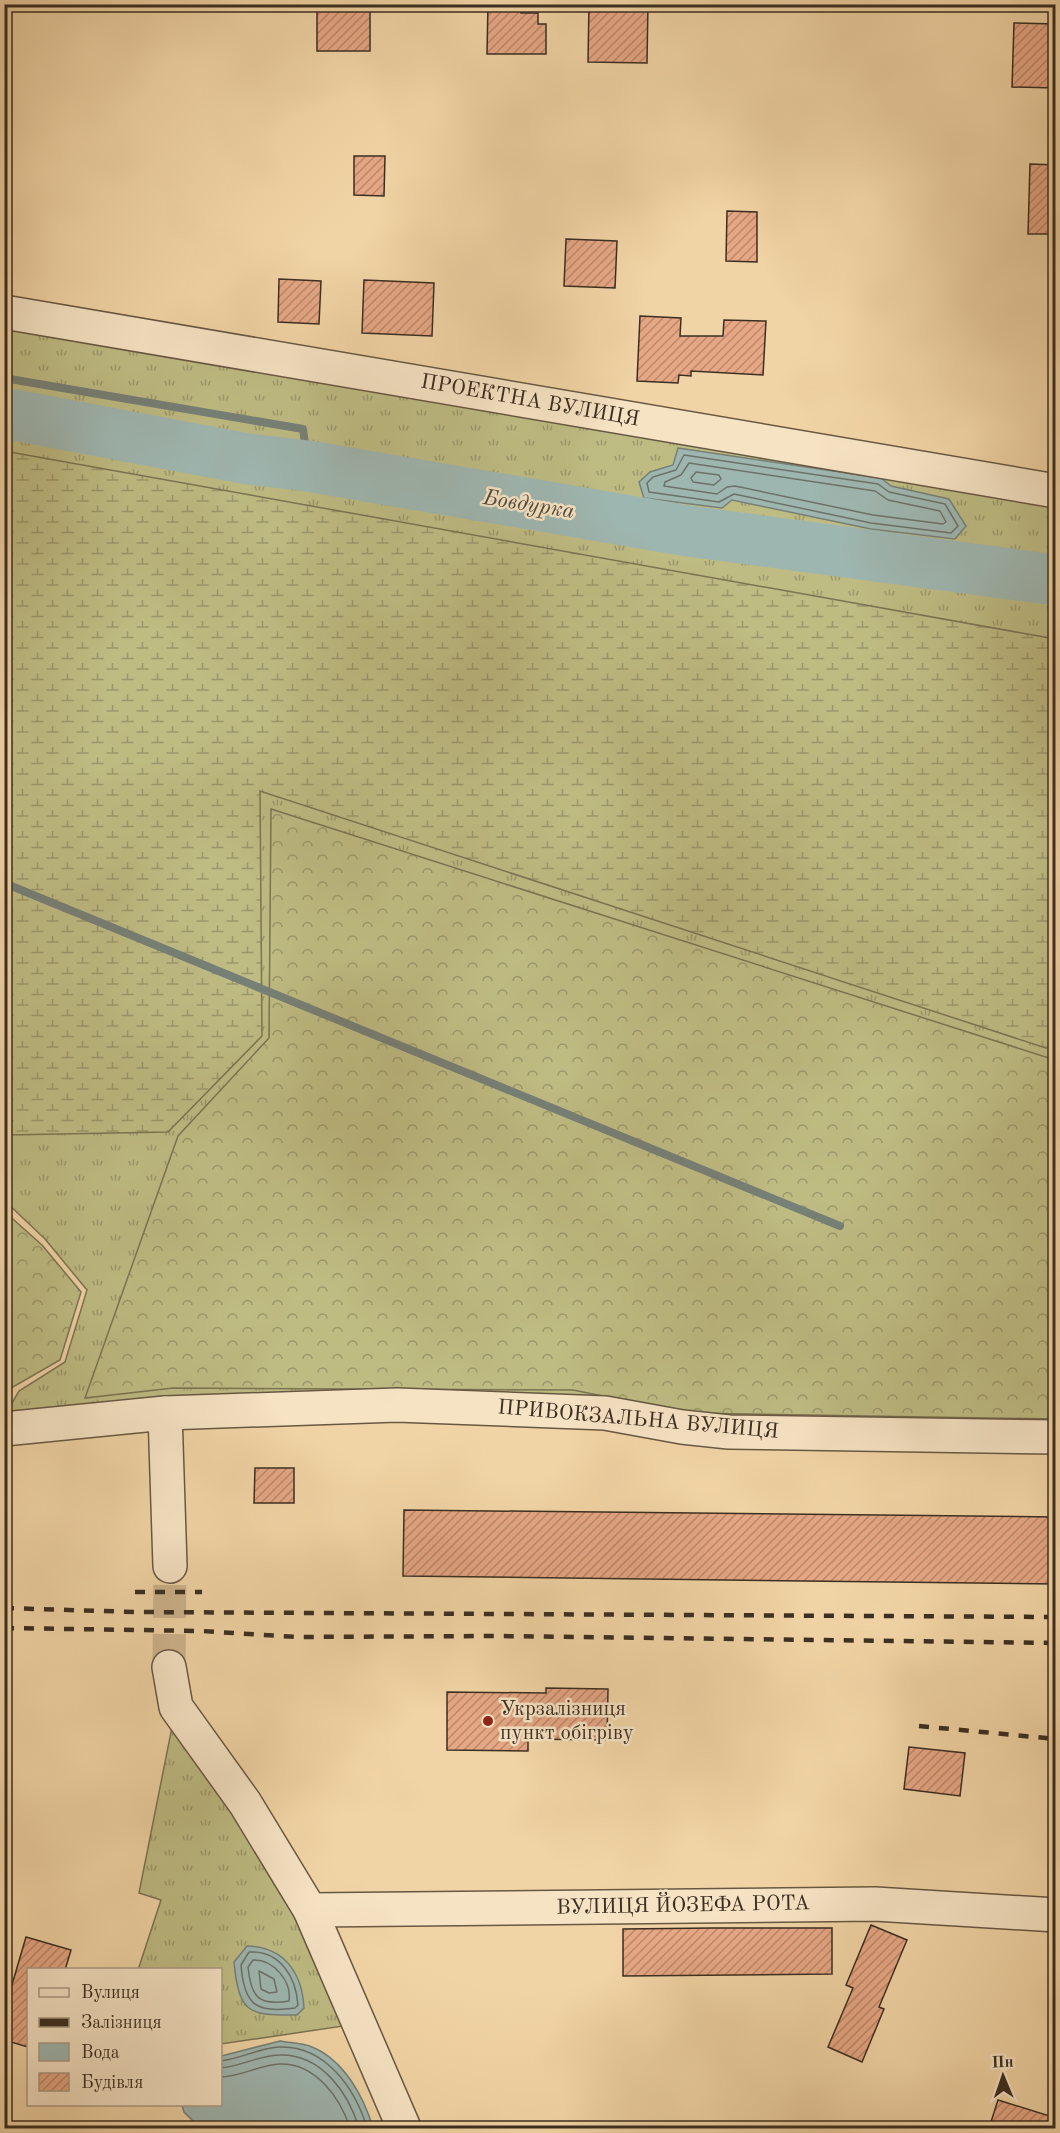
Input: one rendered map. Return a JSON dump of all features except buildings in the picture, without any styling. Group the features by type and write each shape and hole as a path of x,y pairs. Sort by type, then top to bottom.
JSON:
{"street":[{"name":"ПРОЕКТНА ВУЛИЦЯ","path":"4,312 1056,491"},
{"name":"ПРИВОКЗАЛЬНА ВУЛИЦЯ","path":"4,1429 165,1413 397,1405 480,1406 604,1413 682,1427 729,1432 1056,1437"},
{"path":"165,1413 170,1566"},
{"path":"169,1667 176,1707 245,1803 310,1911 404,2128"},
{"name":"ВУЛИЦЯ ЙОЗЕФА РОТА","path":"310,1911 875,1904 1056,1915"}],"green space":[{"path":"4,319 1055,504 1055,1428 5,1415 19,1391 65,1362 87,1290 45,1239 5,1201"},
{"path":"4,451 1055,639 1055,1051 260,791 262,1036 168,1132 5,1135"},
{"path":"271,809 1055,1060 1055,1419 687,1413 573,1390 173,1388 85,1398 178,1136 269,1038"},
{"path":"5,1212 42,1245 81,1292 60,1360 11,1388 5,1398"},
{"path":"176,1707 357,2024 222,2044 222,1968 139,1968 161,1900 139,1893"}],"water":[{"path":"678,448 881,478 891,486 949,499 966,526 955,539 871,529 732,500 722,508 644,498 639,482 650,472 673,465"},
{"path":"247,1946 271,1951 289,1964 295,1973 302,1995 304,2008 297,2015 257,2012 243,2001 236,1979 234,1962"},
{"path":"280,2041 301,2044 323,2053 343,2070 351,2081 364,2104 373,2128 200,2128 184,2112 182,2106 222,2106 222,2056"}],"waterway":[{"path":"4,378 303,429 308,466"},
{"name":"Бовдурка","path":"4,413 248,459 308,466 688,531 1056,580"},
{"path":"4,883 840,1226"}],"tunnel":[{"path":"169,1667 170,1566"}],"railway":[{"path":"135,1592 202,1592"},
{"path":"4,1608 135,1612 1056,1617"},
{"path":"4,1628 202,1631 296,1637 494,1636 1056,1643"},
{"path":"919,1726 1056,1739"}],"place":[{"name":"Укрзалізниця пункт обігріву","path":"488,1721"}]}
